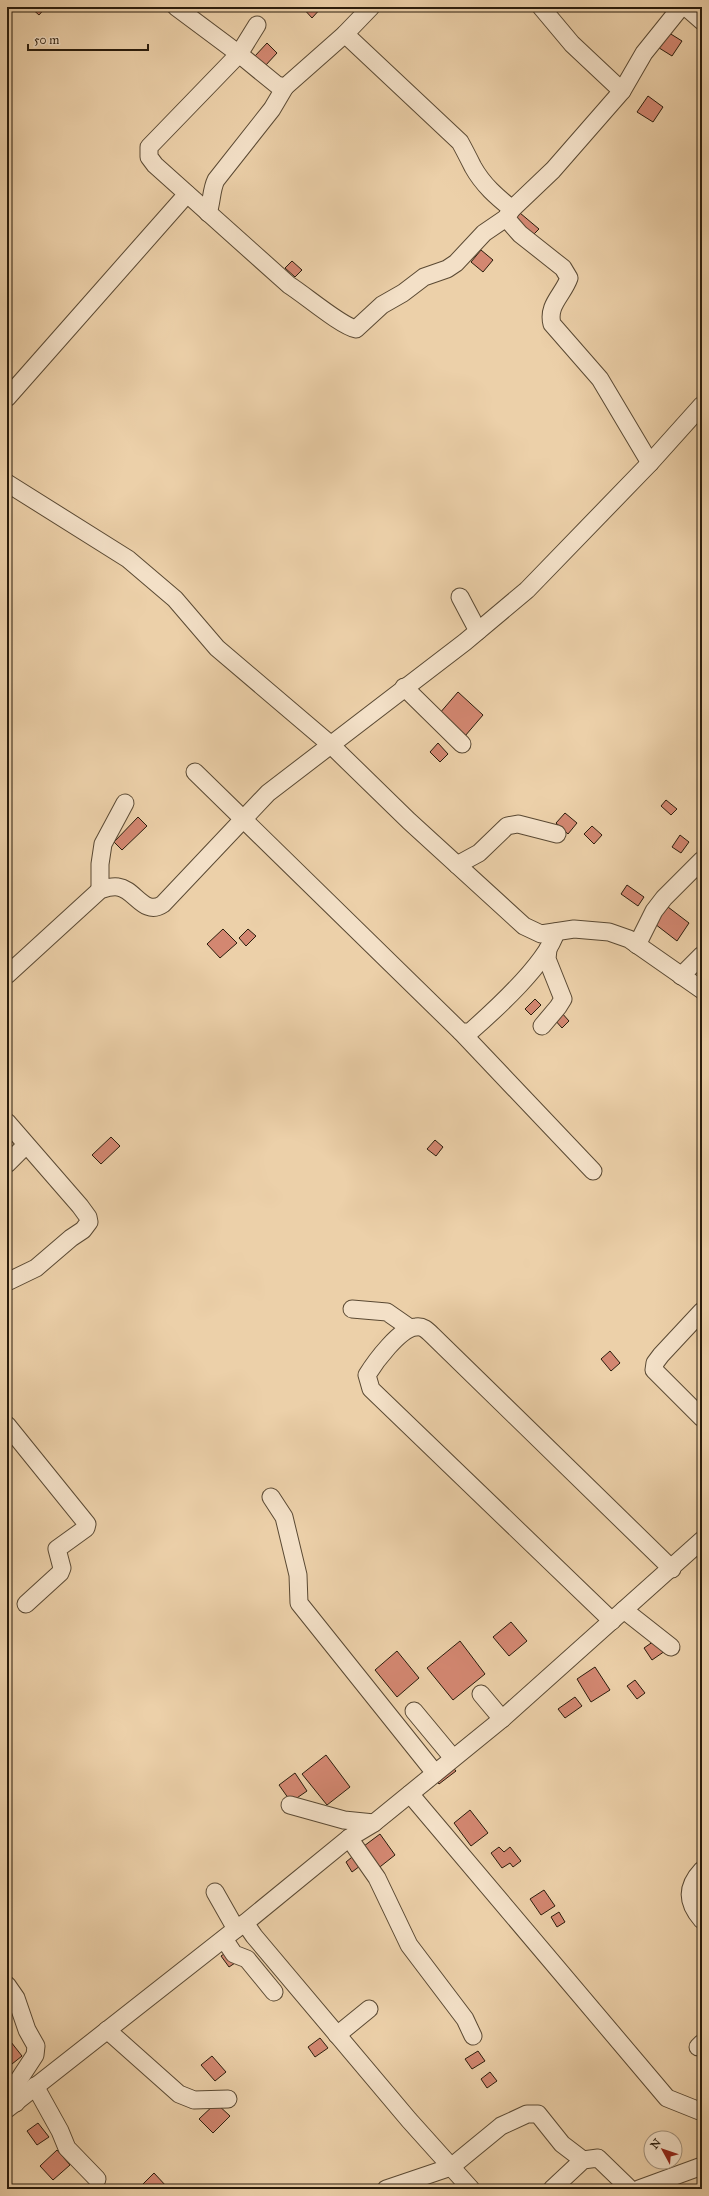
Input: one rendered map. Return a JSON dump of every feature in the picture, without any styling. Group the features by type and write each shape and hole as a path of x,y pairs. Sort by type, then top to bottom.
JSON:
{"street":[{"path":"176,7 239,54 277,85 285,87"},
{"path":"208,213 213,199 212,188 216,180 272,109 285,87 345,34 371,7"},
{"path":"541,7 572,44 622,91"},
{"path":"257,25 239,54 149,147 149,157 154,165 289,285 310,298 347,328 356,329 382,305 403,293 424,277 447,269 456,263 484,233 509,214 553,170 622,91 644,53 681,7"},
{"path":"686,7 702,21"},
{"path":"345,34 460,142 473,167 509,214 520,234 563,268 569,278 565,290 550,315 552,324 600,379 650,463"},
{"path":"7,398 187,194"},
{"path":"7,975 100,890 110,886 120,887 149,908 157,908 163,904 268,793 478,631 527,590 650,463 702,405"},
{"path":"7,483 128,559 175,599 217,648 332,745 409,821 524,926 541,934 574,929 608,932 629,939 702,990"},
{"path":"460,597 478,631"},
{"path":"404,687 462,744"},
{"path":"195,772 461,1032 593,1171"},
{"path":"100,890 100,864 103,844 125,802"},
{"path":"457,865 479,853 507,826 518,824 557,834"},
{"path":"637,945 654,911 664,898 702,860"},
{"path":"461,1032 470,1032 533,970 548,949 556,932"},
{"path":"542,1026 563,999 548,960 548,949"},
{"path":"682,976 702,955"},
{"path":"7,1122 80,1206 88,1217 89,1222 83,1230 71,1238 36,1268 7,1282"},
{"path":"7,1164 26,1145"},
{"path":"352,1309 387,1312 410,1328 424,1327 672,1569"},
{"path":"702,1311 658,1359 655,1363 654,1370 702,1418"},
{"path":"410,1328 376,1361 367,1375 371,1389 618,1615 671,1648"},
{"path":"7,1426 87,1526 58,1548 57,1553 62,1571 26,1604"},
{"path":"271,1497 284,1517 298,1575 298,1603 435,1773"},
{"path":"11,2106 235,1930 349,1838 374,1823 502,1719 618,1615 672,1569 702,1540"},
{"path":"481,1694 502,1719"},
{"path":"414,1711 453,1758"},
{"path":"410,1794 666,2098 702,2112"},
{"path":"290,1806 344,1820 374,1823"},
{"path":"349,1838 377,1878 409,1945 466,2018 473,2036"},
{"path":"702,1870 694,1878 690,1898 692,1909 702,1920"},
{"path":"215,1892 235,1930 234,1954 247,1959 274,1992"},
{"path":"235,1930 254,1936 337,2035 451,2167 472,2189"},
{"path":"7,1985 16,1998 27,2030 36,2046 35,2055 18,2081 11,2106"},
{"path":"337,2035 369,2009"},
{"path":"107,2030 179,2094 194,2100 228,2099"},
{"path":"35,2086 60,2131 67,2148 97,2179"},
{"path":"386,2189 451,2167 501,2126 527,2114 538,2114 562,2144 583,2160"},
{"path":"552,2189 583,2160 598,2158 630,2189"},
{"path":"639,2189 702,2166"}],"building":[{"path":"30,7 46,7 39,15"},
{"path":"302,7 322,7 312,18"},
{"path":"666,31 682,41 672,56 656,46"},
{"path":"267,43 277,53 265,66 255,56"},
{"path":"648,96 663,107 653,122 637,112"},
{"path":"520,213 539,229 530,238 512,222"},
{"path":"481,250 493,260 483,272 471,262"},
{"path":"292,261 302,270 295,277 285,268"},
{"path":"458,692 483,715 465,736 439,714"},
{"path":"438,743 448,754 440,762 430,752"},
{"path":"666,800 677,809 671,815 661,806"},
{"path":"565,813 577,823 568,834 556,823"},
{"path":"138,817 147,826 122,850 114,842"},
{"path":"592,826 602,835 594,844 584,834"},
{"path":"680,835 689,842 681,853 672,847"},
{"path":"627,885 644,897 638,906 621,894"},
{"path":"668,907 689,923 677,941 655,924"},
{"path":"223,929 237,943 220,958 207,944"},
{"path":"248,929 256,936 246,946 239,938"},
{"path":"535,999 541,1005 531,1015 525,1009"},
{"path":"561,1012 569,1021 562,1028 554,1019"},
{"path":"111,1137 120,1146 101,1164 92,1155"},
{"path":"435,1140 443,1147 436,1156 427,1149"},
{"path":"610,1351 620,1363 611,1371 601,1359"},
{"path":"511,1622 527,1641 509,1656 493,1637"},
{"path":"657,1639 665,1651 652,1660 644,1648"},
{"path":"460,1641 485,1674 453,1700 427,1668"},
{"path":"397,1651 419,1678 397,1697 375,1670"},
{"path":"595,1667 610,1690 591,1702 577,1679"},
{"path":"635,1680 645,1693 637,1699 627,1686"},
{"path":"575,1697 582,1706 565,1718 558,1709"},
{"path":"326,1755 350,1787 327,1805 302,1774"},
{"path":"450,1764 456,1771 439,1784 433,1776"},
{"path":"295,1773 307,1791 291,1802 279,1785"},
{"path":"470,1810 488,1833 471,1846 454,1823"},
{"path":"380,1834 395,1855 376,1870 360,1849"},
{"path":"499,1847 504,1852 510,1847 521,1861 513,1867 510,1863 502,1868 491,1853"},
{"path":"357,1853 364,1863 352,1872 346,1862"},
{"path":"544,1890 555,1906 541,1915 530,1899"},
{"path":"559,1912 565,1922 557,1927 551,1917"},
{"path":"233,1948 241,1959 229,1967 221,1956"},
{"path":"320,2038 328,2048 315,2057 308,2047"},
{"path":"11,2042 22,2056 7,2068 7,2046"},
{"path":"478,2051 485,2061 472,2069 465,2059"},
{"path":"212,2056 226,2072 215,2081 201,2065"},
{"path":"490,2072 497,2081 487,2088 481,2079"},
{"path":"216,2103 230,2116 213,2133 199,2119"},
{"path":"38,2123 49,2137 37,2145 27,2131"},
{"path":"57,2150 70,2165 53,2180 40,2166"},
{"path":"154,2173 167,2187 164,2189 146,2189 142,2185"}]}
